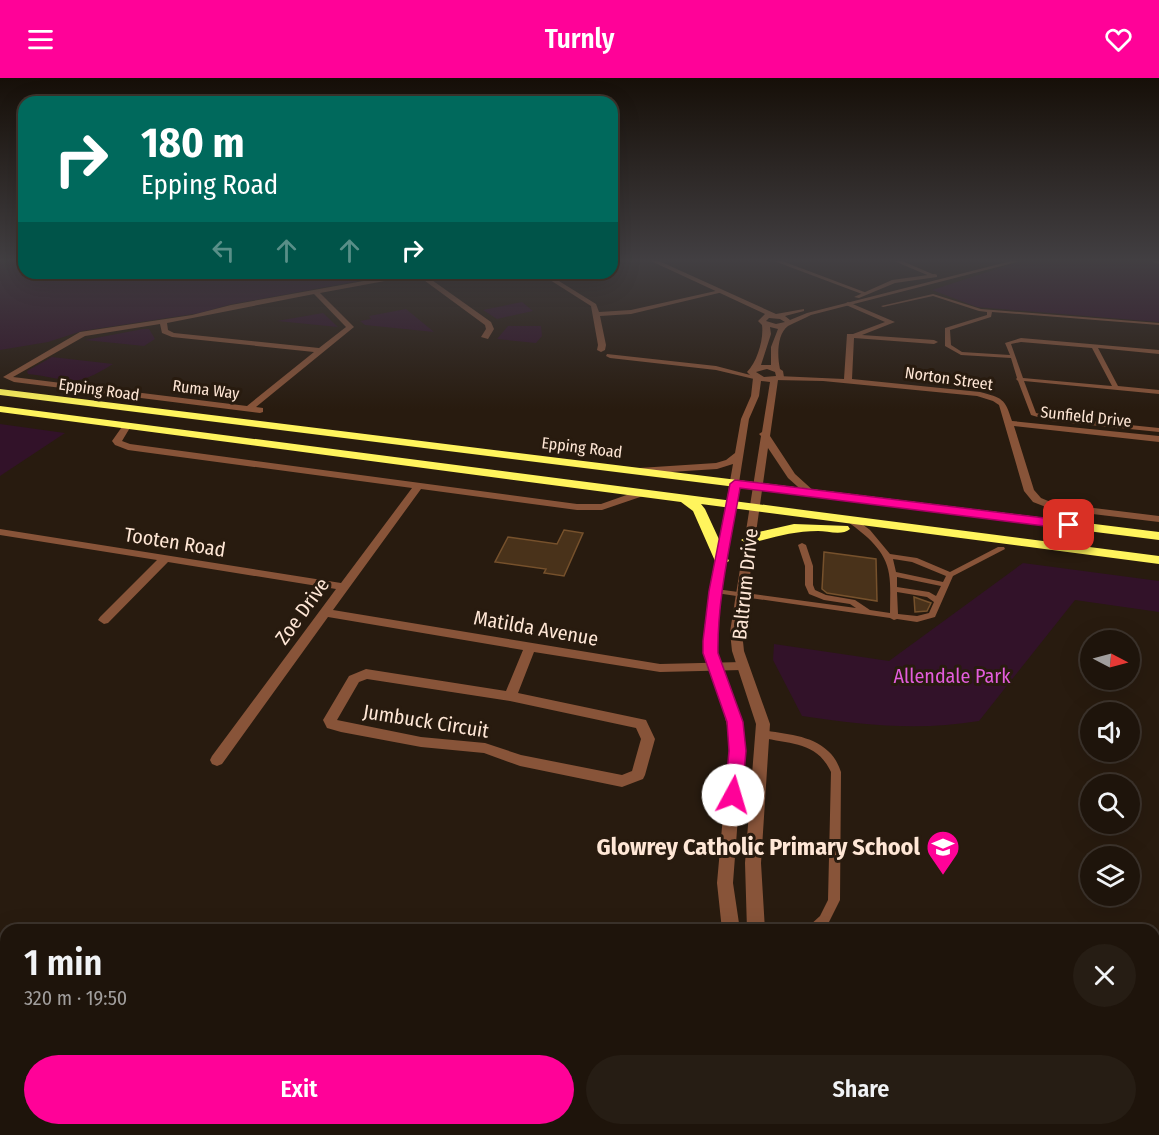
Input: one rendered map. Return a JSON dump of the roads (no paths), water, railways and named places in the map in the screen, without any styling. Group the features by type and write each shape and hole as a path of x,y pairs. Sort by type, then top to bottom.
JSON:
{"main road":[{"name":"Epping Road","path":"0,392 1159,536"},
{"name":"Epping Road","path":"0,409 1159,560"},
{"path":"686,499 699,509 722,561"},
{"path":"748,540 767,531 828,527 1134,566 1159,566"}],"street":[{"path":"219,310 163,321 165,331 172,335 321,351"},
{"path":"248,409 344,332 350,324 335,310"},
{"path":"469,310 488,324 490,329 485,337"},
{"path":"594,310 602,345 600,350"},
{"path":"596,314 638,310"},
{"path":"745,310 764,322 786,324 800,316 823,310"},
{"path":"761,310 786,318 786,324"},
{"path":"764,322 798,310"},
{"path":"848,382 850,336 891,322 863,310"},
{"name":"Ruma Way","path":"163,321 79,336 7,377 14,380 260,410"},
{"name":"Baltrum Drive","path":"730,924 725,883 737,738 735,722 710,653 710,637 745,419 755,396 755,373 767,334 764,322"},
{"name":"Baltrum Drive","path":"756,924 753,863 763,734 760,712 742,666 736,632 764,434 777,374 773,360 776,338 786,324"},
{"path":"344,332 356,333"},
{"path":"853,335 934,342"},
{"name":"Norton Street","path":"610,356 992,397 1003,404 1029,490 1037,500 1051,506 1159,519"},
{"name":"Sunfield Drive","path":"1009,423 1159,439"},
{"name":"Epping Road","path":"127,426 117,441 128,447 585,508 602,507 642,493"},
{"path":"764,434 791,476 811,493"},
{"path":"635,471 717,466 729,462 740,453"},
{"name":"Zoe Drive","path":"217,760 418,486"},
{"name":"Tooten Road","path":"2,534 344,587"},
{"path":"104,620 166,558"},
{"name":"Matilda Avenue","path":"325,613 660,668 742,666"},
{"path":"510,696 530,647"},
{"name":"Jumbuck Circuit","path":"366,674 510,696 641,724 648,739 641,772 634,778 622,781 520,760 485,748 421,742 341,727 332,724 330,720 354,680 366,674"}],"lane":[{"path":"990,310 989,316 947,329 948,346 961,353 1012,357"},
{"path":"994,310 1159,324"},
{"path":"1159,352 1012,340 1008,344 1030,411 1038,416 1159,430"},
{"path":"1094,346 1116,388"},
{"path":"1019,379 1159,392"},
{"path":"851,520 867,532 888,556 893,574 894,616"},
{"path":"802,545 809,566 809,585 812,592 824,597 852,602 869,613"},
{"path":"716,591 869,613 925,618 932,615 950,574 1001,549"},
{"path":"888,556 914,560 950,574"},
{"path":"893,574 946,585"},
{"path":"893,589 929,595 939,601"},
{"path":"763,734 818,747 831,758 836,772 834,900 820,924"}],"place":[{"name":"Glowrey Catholic Primary School","path":"943,876"}],"park label":[{"name":"Allendale Park","path":"952,676"}]}
